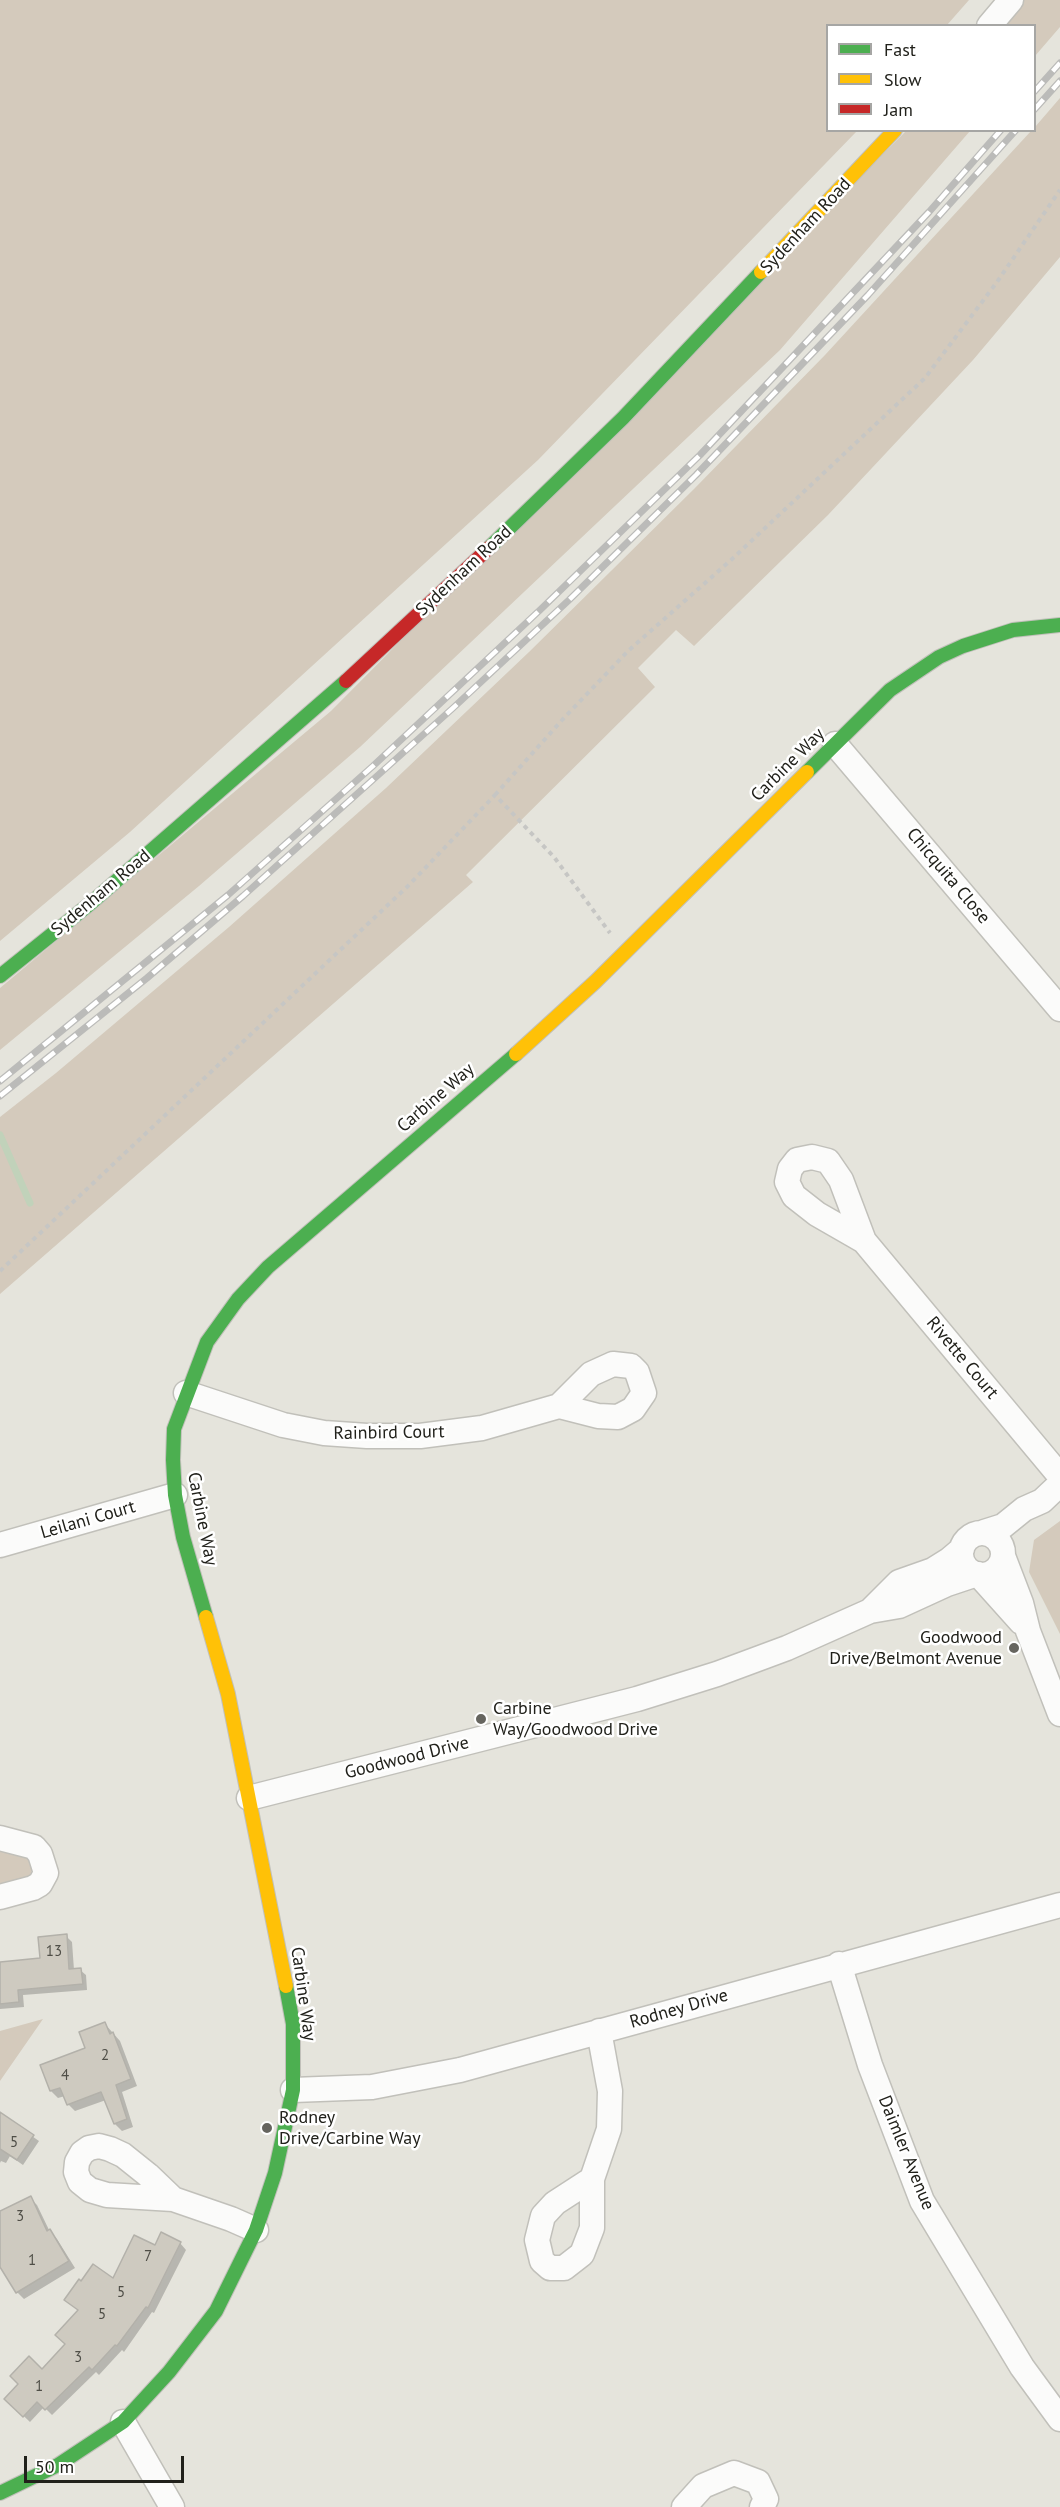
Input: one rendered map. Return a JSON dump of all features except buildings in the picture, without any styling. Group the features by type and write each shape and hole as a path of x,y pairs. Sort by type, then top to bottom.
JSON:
{"street":[{"path":"991,24 1011,0"},
{"name":"Sydenham Road","path":"0,976 91,903 244,772 499,540 623,418 893,132"},
{"name":"Carbine Way","path":"0,2493 58,2465 123,2422 169,2372 216,2311 256,2230 275,2173 293,2090 293,2024 249,1798 228,1694 183,1537 175,1495 174,1429 207,1342 238,1299 268,1267 534,1038 890,690 939,657 963,646 1013,630 1060,625"},
{"name":"Chicquita Close","path":"835,744 1060,1009"},
{"name":"Rivette Court","path":"864,1241 1060,1476"},
{"name":"Rainbird Court","path":"186,1393 283,1425 324,1433 367,1436 420,1436 482,1428 559,1406"},
{"path":"978,1574 995,1571 1004,1554 1042,1501 1060,1484"},
{"name":"Leilani Court","path":"0,1545 175,1495"},
{"path":"1028,1631 1015,1613 978,1574 971,1571 963,1562 962,1549 970,1536 1003,1526 1024,1509 1042,1501"},
{"path":"984,1532 1000,1541 1028,1631 1060,1714"},
{"name":"Goodwood Drive","path":"870,1611 898,1582 933,1570 950,1560 962,1549"},
{"name":"Goodwood Drive","path":"249,1798 638,1699 717,1674 787,1648 870,1611 899,1606 951,1582 978,1574"},
{"path":"0,1838 34,1847 40,1854 45,1872 40,1884 33,1888 0,1897"},
{"name":"Rodney Drive","path":"293,2090 372,2087 460,2070 1060,1905"},
{"name":"Daimler Avenue","path":"839,1965 870,2065 922,2201 1022,2367 1060,2419"},
{"path":"592,2179 609,2129 610,2091 599,2031"},
{"path":"173,2199 231,2218 256,2230"},
{"path":"123,2422 172,2507"},
{"path":"684,2507 703,2486 734,2473 758,2482 766,2499 762,2507"}],"path":[{"path":"0,1271 408,886 628,651 731,560 924,378 991,291 1060,190"},
{"path":"495,795 554,857 609,932 626,950"}],"shaded area":[{"path":"0,0 969,0 948,24 826,24 826,132 856,132 538,460 130,832 0,941"},
{"path":"1021,0 1060,0 1060,27 1036,55 1036,24 1001,24"},
{"path":"1060,98 1060,257 973,360 828,515 694,646 676,630 638,668 655,687 466,875 473,882 0,1294 0,1117 56,1073 229,927 386,788 529,652 694,489 825,355 1030,132 1036,132 1036,126"},
{"path":"905,132 969,132 780,350 360,747 199,886 0,1050 0,988 331,711"},
{"path":"1060,1521 1060,1634 1029,1572 1034,1540"},
{"path":"0,1850 29,1858 33,1868 30,1875 23,1880 0,1884"},
{"path":"43,2019 0,2081 0,2031"}],"waterway":[{"path":"0,1135 30,1203"}],"railway":[{"path":"1036,90 1060,63"},
{"path":"1036,108 1060,81"},
{"path":"0,1081 228,895 373,766 540,610 700,455 929,212 999,132"},
{"path":"0,1096 147,978 243,896 453,708 569,600 696,475 868,295 1014,132"}],"traffic: fast":[{"path":"490,547 623,418 761,272"},
{"path":"807,772 890,690 939,657 963,646 1013,630 1060,625"},
{"path":"0,976 91,903 346,681"},
{"path":"206,1617 183,1537 175,1495 173,1460 174,1429 207,1342 238,1299 268,1267 516,1054"},
{"path":"0,2493 58,2465 123,2422 169,2372 216,2311 256,2230 275,2173 293,2090 293,2024 286,1986"}],"traffic: slow":[{"path":"761,272 893,132"},
{"path":"516,1054 595,982 807,772"},
{"path":"206,1617 228,1694 286,1986"}],"traffic: jam":[{"path":"346,681 490,547"}],"place":[{"name":"Goodwood Drive/Belmont Avenue","path":"1014,1648"},
{"name":"Carbine Way/Goodwood Drive","path":"481,1719"},
{"name":"Rodney Drive/Carbine Way","path":"267,2128"}]}
